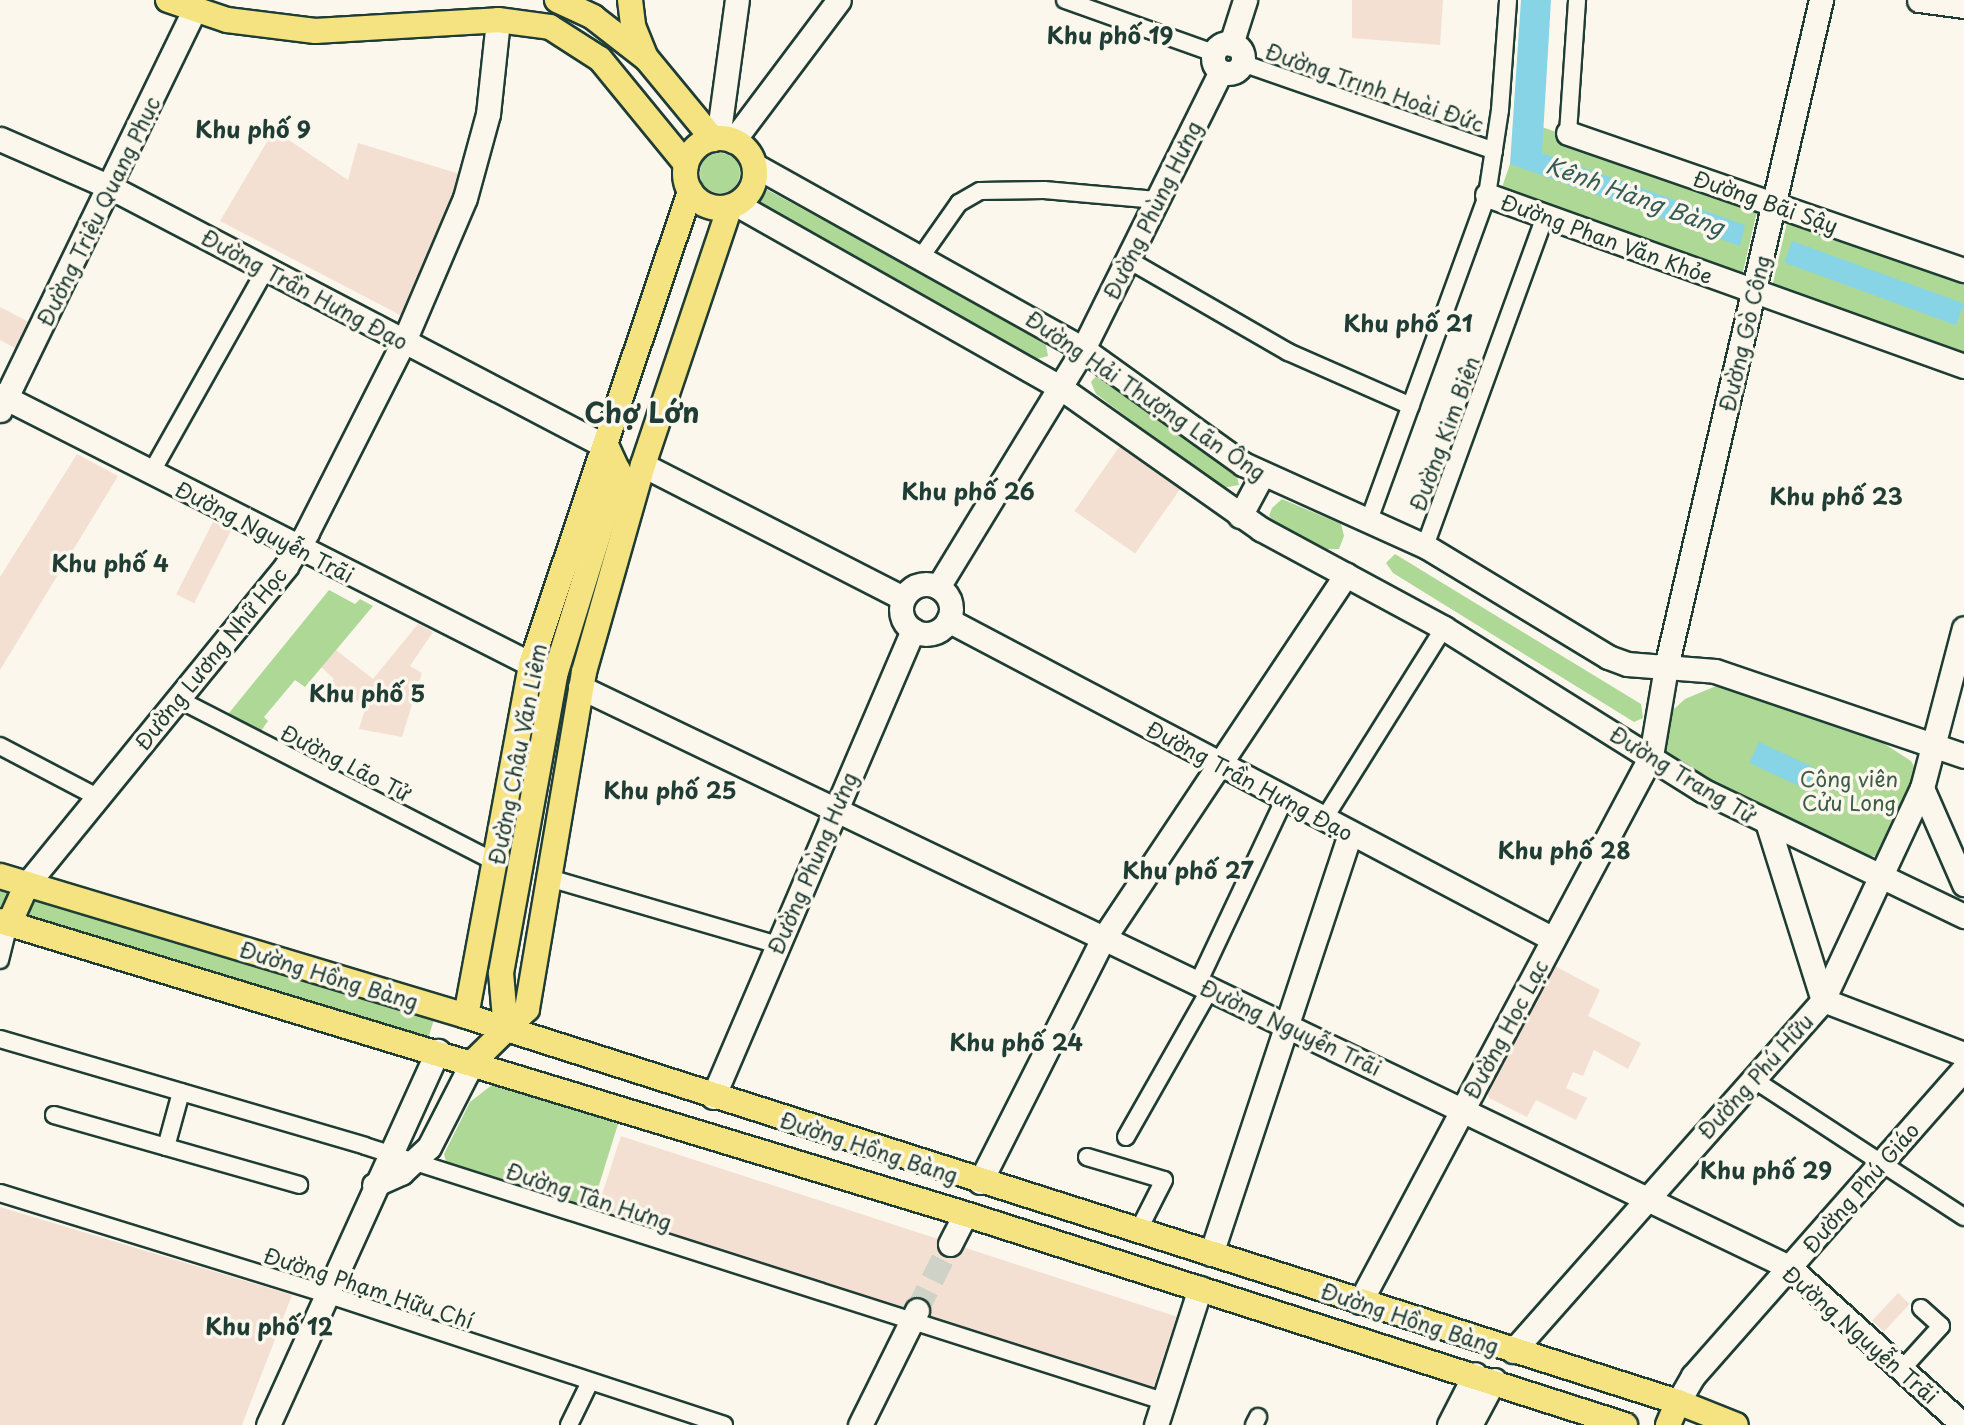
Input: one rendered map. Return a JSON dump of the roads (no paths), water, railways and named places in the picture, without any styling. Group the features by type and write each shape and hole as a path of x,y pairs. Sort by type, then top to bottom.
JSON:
{"main road":[{"path":"168,0 197,6 258,26 315,31 498,20 550,27 576,40 600,59 653,120 687,164 690,191 706,205 733,206"},
{"path":"472,1063 527,1009 580,687 643,465 733,206 754,184 754,166 747,151 721,139 682,102 647,59 593,17 557,0"},
{"path":"634,5 647,59"},
{"path":"653,120 673,115 682,102"},
{"path":"687,164 699,145 721,139"},
{"name":"Đường Châu Văn Liêm","path":"466,1016 531,664 594,466 607,447 690,191"},
{"path":"607,447 643,465"},
{"path":"607,447 618,471 643,465"},
{"name":"Đường Châu Văn Liêm","path":"506,1030 500,974 555,675 618,471"},
{"path":"531,664 580,687"},
{"path":"495,862 549,878"},
{"name":"Đường Hồng Bàng","path":"0,876 466,1016 713,1097 1678,1402 1736,1425"},
{"path":"4,923 27,884"},
{"name":"Đường Hồng Bàng","path":"4,923 438,1051 965,1214 1345,1332 1625,1425"},
{"name":"Đường Châu Văn Liêm","path":"466,1016 500,974"},
{"path":"438,1051 466,1016"},
{"path":"699,1132 713,1097"},
{"path":"965,1214 981,1182"},
{"path":"1200,1288 1211,1255"},
{"path":"1345,1332 1360,1302"},
{"path":"1485,1377 1504,1348"},
{"path":"1668,1425 1678,1402"}],"street":[{"path":"721,139 737,0"},
{"path":"721,139 839,0"},
{"name":"Đường Trịnh Hoài Đức","path":"1065,0 1494,151"},
{"name":"Đường Phùng Hưng","path":"1061,388 1083,349 1227,58 1245,0"},
{"path":"1369,520 1487,195 1494,151 1508,0"},
{"path":"1568,133 1577,0"},
{"path":"1919,0 1964,5"},
{"name":"Đường Gò Công","path":"1651,756 1666,667 1774,204 1816,1"},
{"name":"Đường Triệu Quang Phục","path":"2,402 197,6"},
{"name":"Đường Lương Nhữ Học","path":"27,884 298,548 404,341 474,169 493,88 498,20"},
{"name":"Đường Bãi Sậy","path":"1568,133 1964,270"},
{"name":"Đường Trần Hưng Đạo","path":"0,139 110,187 607,447"},
{"name":"Đường Hải Thượng Lãn Ông","path":"754,166 1083,349 1229,456 1262,475 1425,546 1608,657 1666,667 1715,671 1964,756"},
{"path":"921,257 959,202 980,191 1044,190 1157,200"},
{"name":"Đường Phan Văn Khỏe","path":"1487,195 1964,366"},
{"name":"Đường Hải Thượng Lãn Ông","path":"733,206 1061,388 1240,516 1346,574"},
{"name":"Đường Kim Biên","path":"1425,546 1545,216"},
{"path":"1128,259 1288,352 1411,406"},
{"path":"151,473 266,269"},
{"path":"938,587 1061,388"},
{"name":"Đường Nguyễn Trãi","path":"2,402 151,473 531,664"},
{"path":"643,465 903,597"},
{"path":"1240,516 1262,475"},
{"path":"981,1182 1103,939 1346,574"},
{"name":"Đường Trang Tử","path":"1346,574 1444,628 1702,790 1768,825 1823,1000"},
{"path":"921,584 938,587 950,602 948,621 933,633 913,630 903,619 903,597 921,584"},
{"name":"Đường Trần Hưng Đạo","path":"948,621 1553,939"},
{"path":"1324,819 1444,628"},
{"name":"Đường Phú Hữu","path":"1504,1348 1540,1317 1823,1000 1922,788 1935,747 1964,628"},
{"name":"Đường Phùng Hưng","path":"713,1097 913,630"},
{"name":"Đường Nguyễn Trãi","path":"580,687 1103,939 1648,1196 1789,1267 1963,1425"},
{"name":"Đường Lão Tử","path":"178,699 495,862"},
{"path":"0,747 97,797"},
{"name":"Đường Học Lạc","path":"1360,1302 1651,756"},
{"path":"1922,788 1964,884"},
{"path":"1126,1137 1204,986 1285,798"},
{"path":"1768,825 1964,916"},
{"path":"1211,1255 1350,833"},
{"path":"549,878 778,945"},
{"path":"0,960 4,923"},
{"path":"1823,1000 1964,1055"},
{"name":"Đường Tân Hưng","path":"0,1039 389,1153 915,1316 1163,1401"},
{"path":"268,1425 374,1185 438,1051"},
{"path":"374,1185 415,1162 441,1130 472,1063"},
{"name":"Đường Phú Giáo","path":"1678,1402 1688,1382 1964,1069"},
{"path":"1753,1079 1964,1217"},
{"path":"166,1147 181,1092"},
{"path":"54,1115 299,1185"},
{"path":"1087,1157 1164,1180 1138,1231"},
{"name":"Đường Phạm Hữu Chí","path":"0,1193 326,1294 724,1425"},
{"path":"950,1244 965,1214"},
{"path":"1156,1425 1200,1288"},
{"path":"1902,1369 1941,1326 1921,1308"},
{"path":"860,1425 915,1316"},
{"path":"1449,1425 1485,1377"},
{"path":"1470,1425 1485,1377"},
{"path":"569,1425 590,1382"}],"water":[{"name":"Kênh Hàng Bàng","path":"1521,0 1551,0 1542,153 1745,225 1740,246 1510,164"},
{"path":"1792,241 1964,304 1956,325 1784,263"},
{"path":"1759,742 1816,769 1806,789 1749,763"}],"tunnel":[{"path":"917,1310 950,1244"}],"district":[{"name":"Khu phố 19","path":"1110,35"},
{"name":"Khu phố 9","path":"253,129"},
{"name":"Khu phố 21","path":"1408,323"},
{"name":"Chợ Lớn","path":"642,412"},
{"name":"Khu phố 26","path":"968,491"},
{"name":"Khu phố 23","path":"1836,496"},
{"name":"Khu phố 4","path":"110,563"},
{"name":"Khu phố 5","path":"367,693"},
{"name":"Khu phố 25","path":"670,790"},
{"name":"Khu phố 28","path":"1564,850"},
{"name":"Khu phố 27","path":"1188,870"},
{"name":"Khu phố 24","path":"1016,1042"},
{"name":"Khu phố 29","path":"1766,1170"},
{"name":"Khu phố 12","path":"269,1326"}],"park label":[{"name":"Công viên Cửu Long","path":"1849,790"}]}
